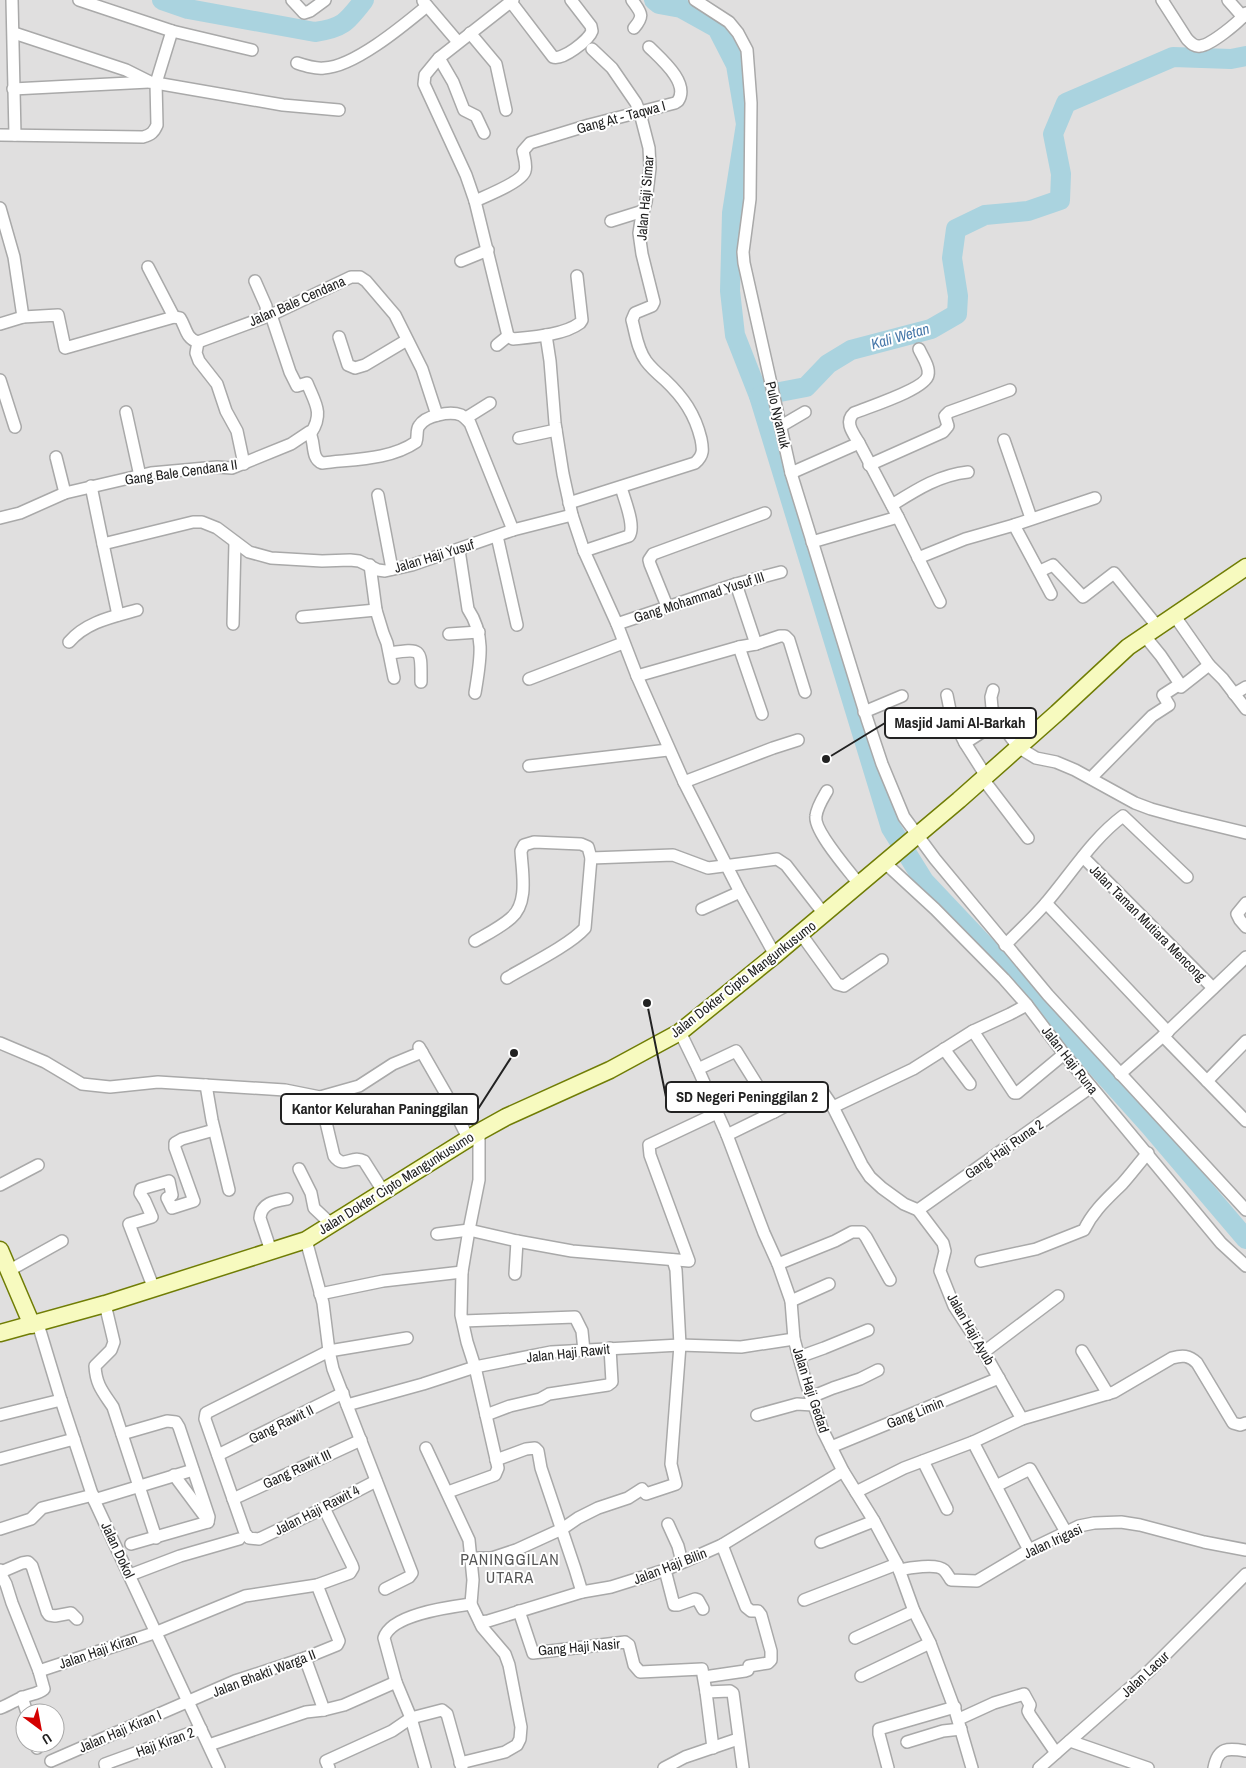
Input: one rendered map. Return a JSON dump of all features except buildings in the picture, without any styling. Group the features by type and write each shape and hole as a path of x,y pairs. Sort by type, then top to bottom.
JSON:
{"main road":[{"name":"Jalan Dokter Cipto Mangunkusumo","path":"0,1333 105,1304 306,1240 473,1135 506,1117 604,1074 680,1032 776,956 890,858 1057,713 1112,660 1151,630 1246,567"},
{"path":"0,1250 35,1324"}],"street":[{"path":"12,0 15,134"},
{"path":"79,0 172,32 252,50"},
{"path":"292,0 302,12 310,11 325,0"},
{"path":"571,0 592,29 590,37 562,58 556,59 553,57 506,2 439,58 425,75 425,88 454,148 475,201 508,336 513,340 546,335 580,323 582,320 577,276"},
{"path":"632,0 641,14 640,21 634,28"},
{"name":"Pulo Nyamuk","path":"695,0 729,22 738,33 747,50 751,103 750,198 743,252 744,263 791,473 864,712 882,764 912,839"},
{"path":"1162,0 1187,39 1195,46 1209,43 1245,15 1228,0"},
{"path":"297,63 313,68 344,64 411,20 425,3 458,42"},
{"path":"0,135 143,137 149,135 155,130 157,124 153,83 172,32"},
{"path":"14,33 126,70 153,83"},
{"path":"470,33 496,64 506,110"},
{"name":"Gang At - Taqwa I","path":"475,201 502,189 523,175 526,169 523,151 530,143 589,125 675,104 680,99 681,92 675,75 650,47"},
{"name":"Jalan Haji Simar","path":"569,503 695,463 700,459 703,450 696,422 691,411 680,395 646,362 640,351 632,320 635,313 652,306 654,302 640,245 639,233 646,202 651,157 640,113 630,92 612,68 592,49"},
{"path":"439,58 453,82 464,110 476,116 484,133"},
{"path":"13,89 153,83 283,105 339,110"},
{"path":"0,208 3,230 14,258 23,317"},
{"path":"611,221 643,211"},
{"path":"461,261 488,250"},
{"path":"148,267 174,317"},
{"name":"Jalan Bale Cendana","path":"196,342 269,315 355,276 366,281 396,315 422,368 438,415"},
{"path":"255,281 290,372 297,386 307,383 319,415 317,424 311,433 315,458 318,461 322,463 385,455 414,444 418,440 420,424 438,415 453,414 466,418 470,423 513,530"},
{"path":"0,324 23,317 58,315 65,348 174,317 180,318 187,335 196,342 196,353 199,361 217,384 226,411 237,431 244,464"},
{"path":"546,335 556,430 569,503 584,551 617,624 621,644 637,676 668,750 725,865 776,956"},
{"path":"497,345 508,336"},
{"path":"339,337 348,365 354,368 365,365 407,340"},
{"path":"919,349 928,371 926,380 912,389 854,413 850,417 849,424 940,602"},
{"path":"0,380 15,427"},
{"path":"870,465 943,432 948,426 945,416 948,412 1010,390"},
{"path":"466,418 490,403"},
{"path":"126,412 140,476"},
{"path":"781,424 805,412"},
{"path":"519,438 556,430"},
{"name":"Gang Bale Cendana II","path":"0,518 20,513 65,493 151,473 217,467 232,468 290,444 305,433 311,433"},
{"path":"1004,440 1031,518"},
{"path":"791,473 859,443"},
{"path":"56,457 65,493"},
{"path":"892,505 921,487 941,478 955,473 968,472"},
{"path":"92,486 118,615"},
{"path":"584,551 631,534 632,525 621,487"},
{"path":"378,495 392,569"},
{"path":"918,558 965,539 1095,498"},
{"path":"667,606 650,564 649,560 653,554 765,513"},
{"name":"Jalan Haji Yusuf","path":"103,544 192,522 202,522 217,528 250,552 271,558 322,561 350,560 385,571 412,565 459,550 513,530 572,515"},
{"path":"812,542 898,517"},
{"path":"1014,525 1051,594"},
{"path":"497,536 517,625"},
{"path":"233,624 235,542"},
{"path":"459,550 468,609 479,632 479,666 475,693"},
{"path":"370,565 376,610 390,653 394,678"},
{"path":"1040,571 1053,565 1083,597 1114,572 1151,630 1161,656 1182,687 1209,665"},
{"name":"Gang Mohammad Yusuf III","path":"617,624 736,584 781,572"},
{"path":"736,584 756,644"},
{"path":"69,642 83,629 100,621 137,610"},
{"path":"302,617 376,610"},
{"path":"1174,615 1209,665 1223,678 1246,708"},
{"path":"449,634 479,632"},
{"path":"637,676 780,636 788,638 805,692"},
{"path":"529,679 621,644"},
{"path":"738,647 762,714"},
{"path":"390,653 413,650 418,652 421,656 421,682"},
{"path":"1091,778 1152,716 1169,705 1163,695 1180,684"},
{"path":"1234,694 1246,687"},
{"path":"992,690 992,708 999,721 1018,747 1036,758 1056,762 1091,778 1136,803 1152,809 1246,832"},
{"path":"947,695 951,716 984,777 1028,838"},
{"path":"864,712 902,696"},
{"path":"921,728 951,716"},
{"path":"966,743 999,721"},
{"path":"684,782 798,740"},
{"path":"529,766 668,750"},
{"path":"827,791 815,817 818,829 859,884"},
{"name":"Jalan Taman Mutiara Mencong","path":"1005,945 1046,903 1083,857 1124,816 1187,877"},
{"path":"912,839 1120,1074 1246,1210"},
{"path":"475,941 511,919 519,907 522,895 521,851 524,845 534,842 581,844 588,847 591,858 585,928 581,933 555,950 506,978"},
{"path":"591,858 672,855 685,858 704,867 771,859 781,860 824,914"},
{"name":"Jalan Taman Mutiara Mencong","path":"1083,857 1213,988"},
{"name":"Jalan Haji Runa","path":"890,858 942,916 1004,978 1091,1087 1148,1153 1221,1243 1246,1266"},
{"path":"702,909 740,892"},
{"path":"1046,903 1207,1081 1246,1121"},
{"path":"1246,903 1237,914 1246,927"},
{"path":"801,934 837,984 844,986 882,960"},
{"name":"Jalan Taman Mutiara Mencong","path":"1120,1074 1246,958"},
{"path":"833,1107 913,1070 973,1031 1027,1005"},
{"path":"973,1031 1014,1093 1017,1093 1064,1054"},
{"name":"Jalan Haji Gedad","path":"680,1032 717,1113 791,1300 794,1339 812,1401 843,1471 874,1520 898,1567 954,1707 972,1768"},
{"path":"1207,1081 1246,1042"},
{"path":"0,1043 45,1062 82,1084 110,1087 158,1082 285,1090 320,1097 359,1086 420,1049 473,1135 480,1180 462,1272 463,1321 498,1468 495,1474 448,1492"},
{"path":"944,1049 970,1084"},
{"path":"698,1069 736,1050 774,1112"},
{"path":"206,1085 214,1130 229,1190"},
{"name":"Jalan Haji Ayub","path":"726,1135 774,1112 818,1087 833,1107 870,1177 897,1199 918,1210 945,1246 940,1268 954,1306 984,1352 1022,1418"},
{"name":"Gang Haji Runa 2","path":"918,1210 1091,1087"},
{"path":"320,1097 334,1156 338,1162 342,1163 357,1158 364,1161 383,1191"},
{"path":"437,1234 469,1230 572,1251 689,1261 650,1155 649,1145 717,1113"},
{"path":"154,1289 129,1224 152,1217 146,1201 140,1194 141,1189 169,1181 172,1195 166,1198 172,1208 194,1201 175,1148 175,1143 182,1139 214,1130"},
{"path":"981,1261 1036,1249 1084,1230 1102,1202 1122,1184 1148,1153"},
{"path":"0,1185 38,1165"},
{"path":"299,1169 311,1193 314,1208 331,1224"},
{"path":"271,1251 260,1213 266,1205 274,1201 287,1199"},
{"path":"778,1264 835,1242 857,1231 862,1232 870,1242 890,1280"},
{"path":"306,1240 320,1294 329,1351 342,1393 412,1574 385,1588"},
{"path":"10,1270 62,1241"},
{"path":"515,1274 517,1241"},
{"path":"471,1558 492,1558 516,1550 562,1529 598,1508 628,1498 642,1489 646,1494 676,1484 671,1464 680,1345 674,1260"},
{"path":"320,1294 383,1281 462,1272"},
{"path":"791,1300 829,1284"},
{"path":"984,1352 1058,1296"},
{"path":"105,1304 114,1342 107,1355 95,1366 96,1379 100,1390 113,1407 156,1538"},
{"path":"463,1321 576,1317 582,1331 584,1351"},
{"name":"Jalan Dokol","path":"35,1324 94,1498 219,1768"},
{"path":"799,1356 868,1330"},
{"path":"233,1499 205,1419 206,1413 329,1351 407,1338"},
{"name":"Jalan Haji Rawit","path":"347,1405 475,1367 551,1352 680,1345 741,1347 794,1339"},
{"path":"486,1415 549,1394 608,1385 612,1382 610,1348"},
{"path":"1082,1351 1108,1394"},
{"path":"856,1492 904,1468 973,1442 1022,1418 1108,1394 1172,1358 1185,1356 1192,1358 1197,1363 1233,1423 1240,1425 1246,1423"},
{"path":"758,1415 812,1401 833,1388 860,1379 878,1370"},
{"name":"Gang Limin","path":"831,1447 999,1378"},
{"name":"Gang Rawit II","path":"218,1455 342,1393"},
{"path":"0,1415 61,1400"},
{"path":"122,1434 167,1421 176,1422 209,1516 208,1522"},
{"path":"0,1459 74,1439"},
{"name":"Gang Rawit III","path":"233,1499 361,1440"},
{"path":"973,1442 1029,1550"},
{"path":"329,1768 326,1761 392,1731 412,1718 442,1710 445,1711 461,1765 505,1752 517,1745 520,1738 519,1717 505,1654 484,1630 472,1604 473,1580 469,1540 426,1448"},
{"path":"496,1460 526,1449 535,1448 538,1451 582,1592"},
{"path":"923,1460 947,1509"},
{"path":"996,1486 1030,1469 1066,1532"},
{"path":"0,1528 31,1519 42,1508 94,1498 193,1470"},
{"name":"Jalan Haji Bilin","path":"480,1622 582,1592 611,1587 665,1570 722,1545 843,1471"},
{"path":"174,1475 208,1522"},
{"name":"Jalan Haji Rawit 4","path":"233,1499 245,1533 249,1538 259,1539 376,1481"},
{"name":"Jalan Haji Kiran","path":"39,1671 157,1632 245,1596 317,1585 350,1573 353,1568 324,1508"},
{"path":"821,1542 874,1520"},
{"path":"130,1544 208,1522"},
{"name":"Jalan Irigasi","path":"898,1567 940,1567 944,1569 952,1580 977,1581 1029,1550 1079,1526 1094,1523 1120,1522 1140,1525 1204,1542 1246,1550"},
{"path":"668,1524 678,1546 682,1562"},
{"path":"130,1575 180,1556 239,1539"},
{"path":"713,1748 704,1677 745,1672 749,1666 768,1663 771,1660 771,1652 761,1615 758,1611 751,1612 746,1607 722,1545"},
{"path":"0,1708 11,1705 22,1697 43,1690 44,1685 0,1572 28,1562 32,1566 46,1612 49,1615 56,1616 71,1612 77,1619"},
{"path":"804,1600 898,1567"},
{"path":"665,1570 674,1605 695,1599 698,1600 703,1609"},
{"name":"Jalan Lacur","path":"1039,1768 1148,1672 1246,1574"},
{"name":"Jalan Bhakti Warga II","path":"189,1702 235,1681 305,1658 339,1644 317,1585"},
{"path":"425,1768 412,1718 396,1682 384,1638 390,1628 397,1623 431,1610 472,1604"},
{"name":"Gang Haji Nasir","path":"519,1610 533,1653 626,1642 629,1645 634,1665 640,1672 701,1668 704,1677"},
{"path":"855,1638 914,1611"},
{"path":"861,1676 930,1643"},
{"path":"305,1658 324,1710"},
{"path":"209,1745 306,1712 344,1705 396,1682"},
{"path":"706,1692 730,1691 733,1693 743,1768"},
{"path":"907,1742 943,1732 994,1703 1024,1694 1030,1705 1028,1711 1030,1715 1056,1753"},
{"path":"22,1697 24,1703"},
{"name":"Jalan Haji Kiran I","path":"51,1761 189,1702"},
{"path":"888,1768 879,1729 954,1707"},
{"name":"Haji Kiran 2","path":"106,1768 105,1764 201,1729"},
{"path":"664,1768 687,1763 713,1748 738,1739"},
{"path":"1070,1741 1134,1766 1148,1768"},
{"path":"1214,1768 1216,1758 1223,1750 1246,1751"}],"shaded area":[{"path":"0,0 1246,0 1246,1768 0,1768"}],"waterway":[{"path":"162,0 188,9 315,32 344,23 364,0"},
{"path":"654,0 659,4 681,8 717,28 736,65 746,124 732,213 730,291 735,335 759,396 891,828 924,881 1056,1021 1149,1125 1246,1239"},
{"name":"Kali Wetan","path":"759,396 806,387 828,364 851,350 931,329 957,314 958,296 952,258 956,229 985,215 1028,211 1060,200 1061,174 1053,134 1066,103 1173,57 1231,59 1246,56"}],"place":[{"name":"Masjid Jami Al-Barkah","path":"826,759"},
{"name":"SD Negeri Peninggilan 2","path":"647,1003"},
{"name":"Kantor Kelurahan Paninggilan","path":"514,1053"}],"district":[{"name":"PANINGGILAN UTARA","path":"510,1568"}]}
